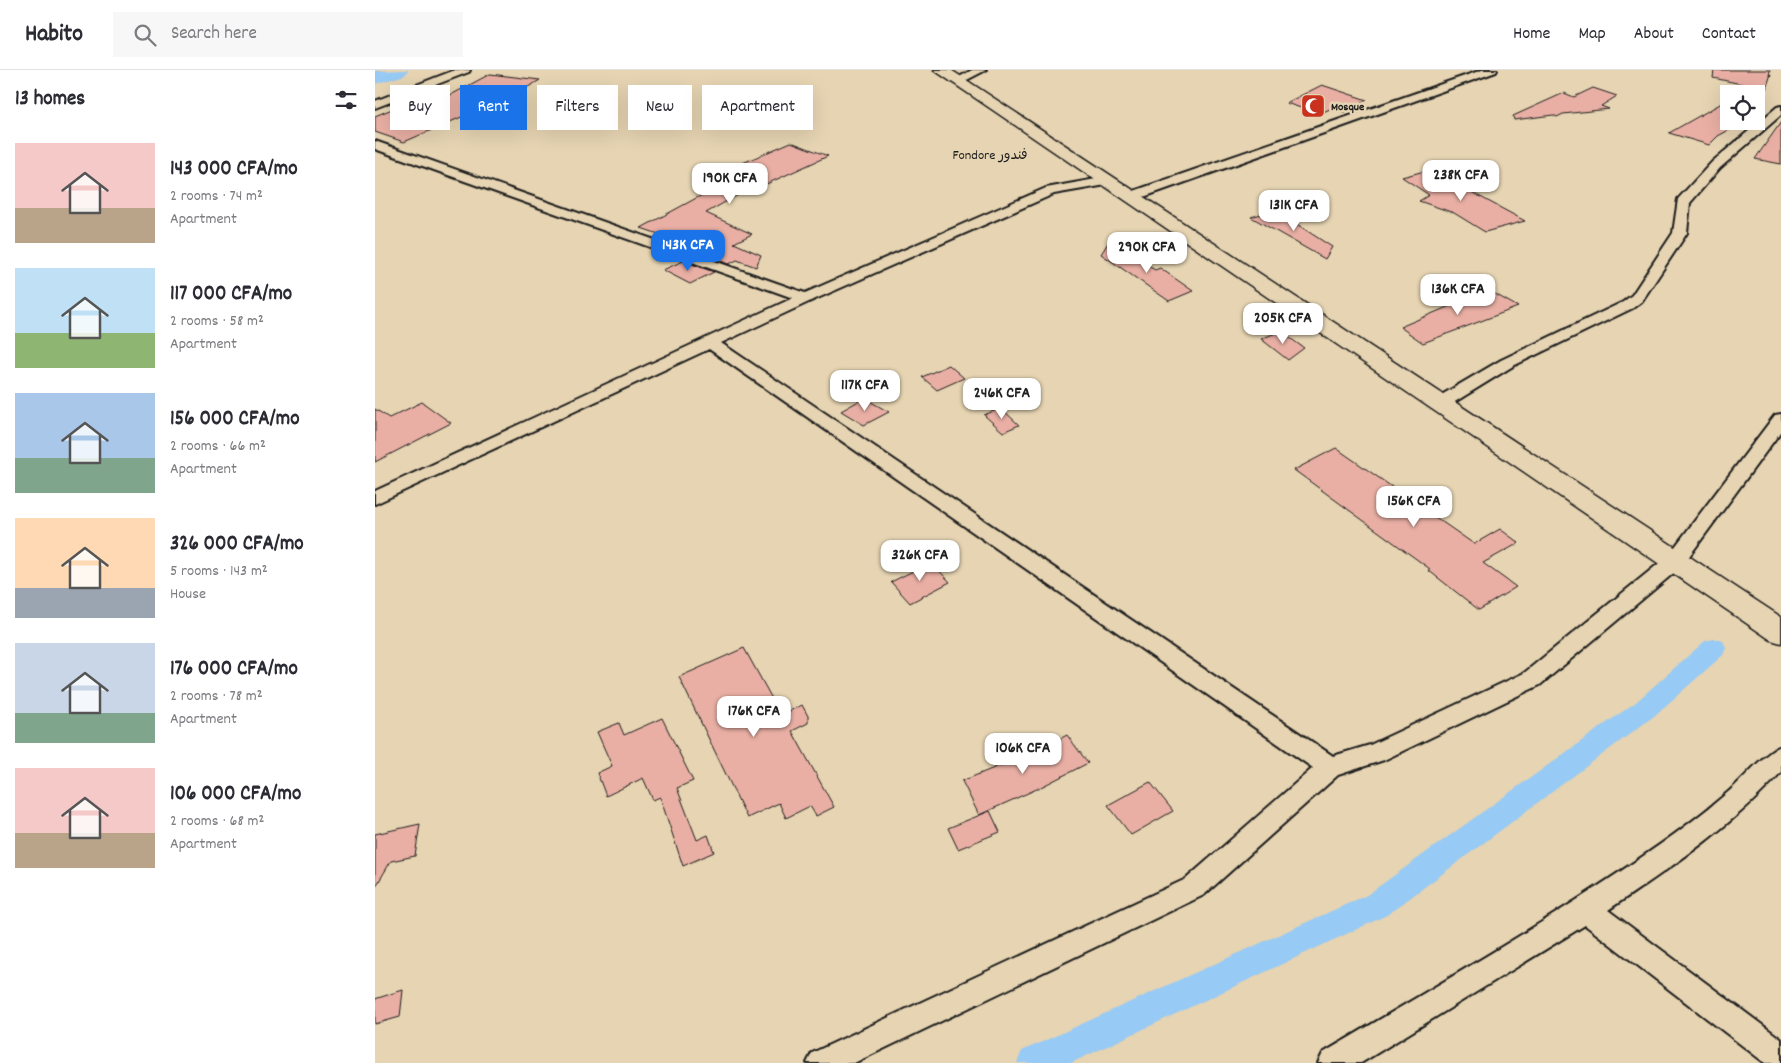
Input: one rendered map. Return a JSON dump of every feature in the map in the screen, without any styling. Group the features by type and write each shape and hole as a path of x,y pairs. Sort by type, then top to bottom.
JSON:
{"main road":[{"path":"949,75 1781,632"}],"street":[{"path":"375,105 465,70"},
{"path":"949,75 981,70"},
{"path":"1130,197 1492,70"},
{"path":"1439,404 1507,363 1629,305 1637,298 1680,233 1683,202 1716,165 1781,109"},
{"path":"375,144 806,298"},
{"path":"375,498 806,298 1051,191 1107,181"},
{"path":"710,342 1329,767"},
{"path":"822,1063 1195,888 1329,767 1376,753 1532,679 1675,561 1781,418"},
{"path":"1333,1063 1587,910 1719,816 1764,776 1781,756"},
{"path":"1587,910 1781,1057"}],"building":[{"path":"1714,70 1770,70 1769,76 1771,74 1766,89 1765,85 1746,85 1713,78"},
{"path":"490,74 540,80 527,88 527,85 469,85"},
{"path":"1322,85 1367,100 1344,112 1332,108 1319,114 1286,103"},
{"path":"1593,88 1617,96 1601,106 1609,109 1563,114 1557,117 1553,115 1514,120 1513,116 1564,93 1574,97"},
{"path":"460,90 460,118 450,122 450,95"},
{"path":"1720,104 1720,130 1729,130 1718,136 1709,145 1669,133"},
{"path":"390,110 390,130 432,130 404,142 375,132 375,116"},
{"path":"1781,122 1781,164 1755,159"},
{"path":"791,142 828,156 751,191 748,189 706,213 752,234 734,243 761,255 756,267 737,260 729,264 699,253 706,250 641,228 726,182 713,176"},
{"path":"1432,169 1525,221 1485,232 1454,213 1419,201 1429,195 1402,177"},
{"path":"1275,210 1332,247 1325,259 1251,217"},
{"path":"1108,243 1155,270 1160,268 1193,291 1169,301 1101,254"},
{"path":"683,261 714,272 690,284 663,270"},
{"path":"1488,290 1518,307 1423,343 1400,327"},
{"path":"1280,331 1304,348 1288,360 1261,339"},
{"path":"949,365 964,378 937,390 922,377"},
{"path":"864,398 889,412 864,425 841,411"},
{"path":"422,402 451,423 375,462 375,409 389,418"},
{"path":"1001,408 1019,425 1003,432 984,415"},
{"path":"1336,448 1474,544 1500,529 1519,543 1483,563 1516,587 1479,610 1428,570 1430,569 1294,470"},
{"path":"931,562 950,582 910,603 891,582"},
{"path":"744,648 781,715 802,705 808,716 808,723 792,731 834,807 816,816 810,806 786,818 779,803 747,818 679,677"},
{"path":"662,718 693,781 677,788 697,840 708,835 714,852 683,866 660,797 653,800 643,778 606,796 597,773 612,766 597,732 619,723 624,735"},
{"path":"1067,735 1088,763 979,815 962,781 1009,762 1006,758 1025,750 1029,755"},
{"path":"1150,782 1173,811 1131,835 1108,805"},
{"path":"990,811 1000,832 958,849 948,828"},
{"path":"420,824 415,856 391,861 375,888 375,834"},
{"path":"403,990 400,1017 375,1024 375,999"}],"waterway":[{"path":"375,78 397,70"},
{"path":"1034,1063 1377,905 1645,709 1714,648"}],"place":[{"name":"Mosque","path":"1313,106"}],"district":[{"name":"Fondore فندور","path":"990,154"}]}
